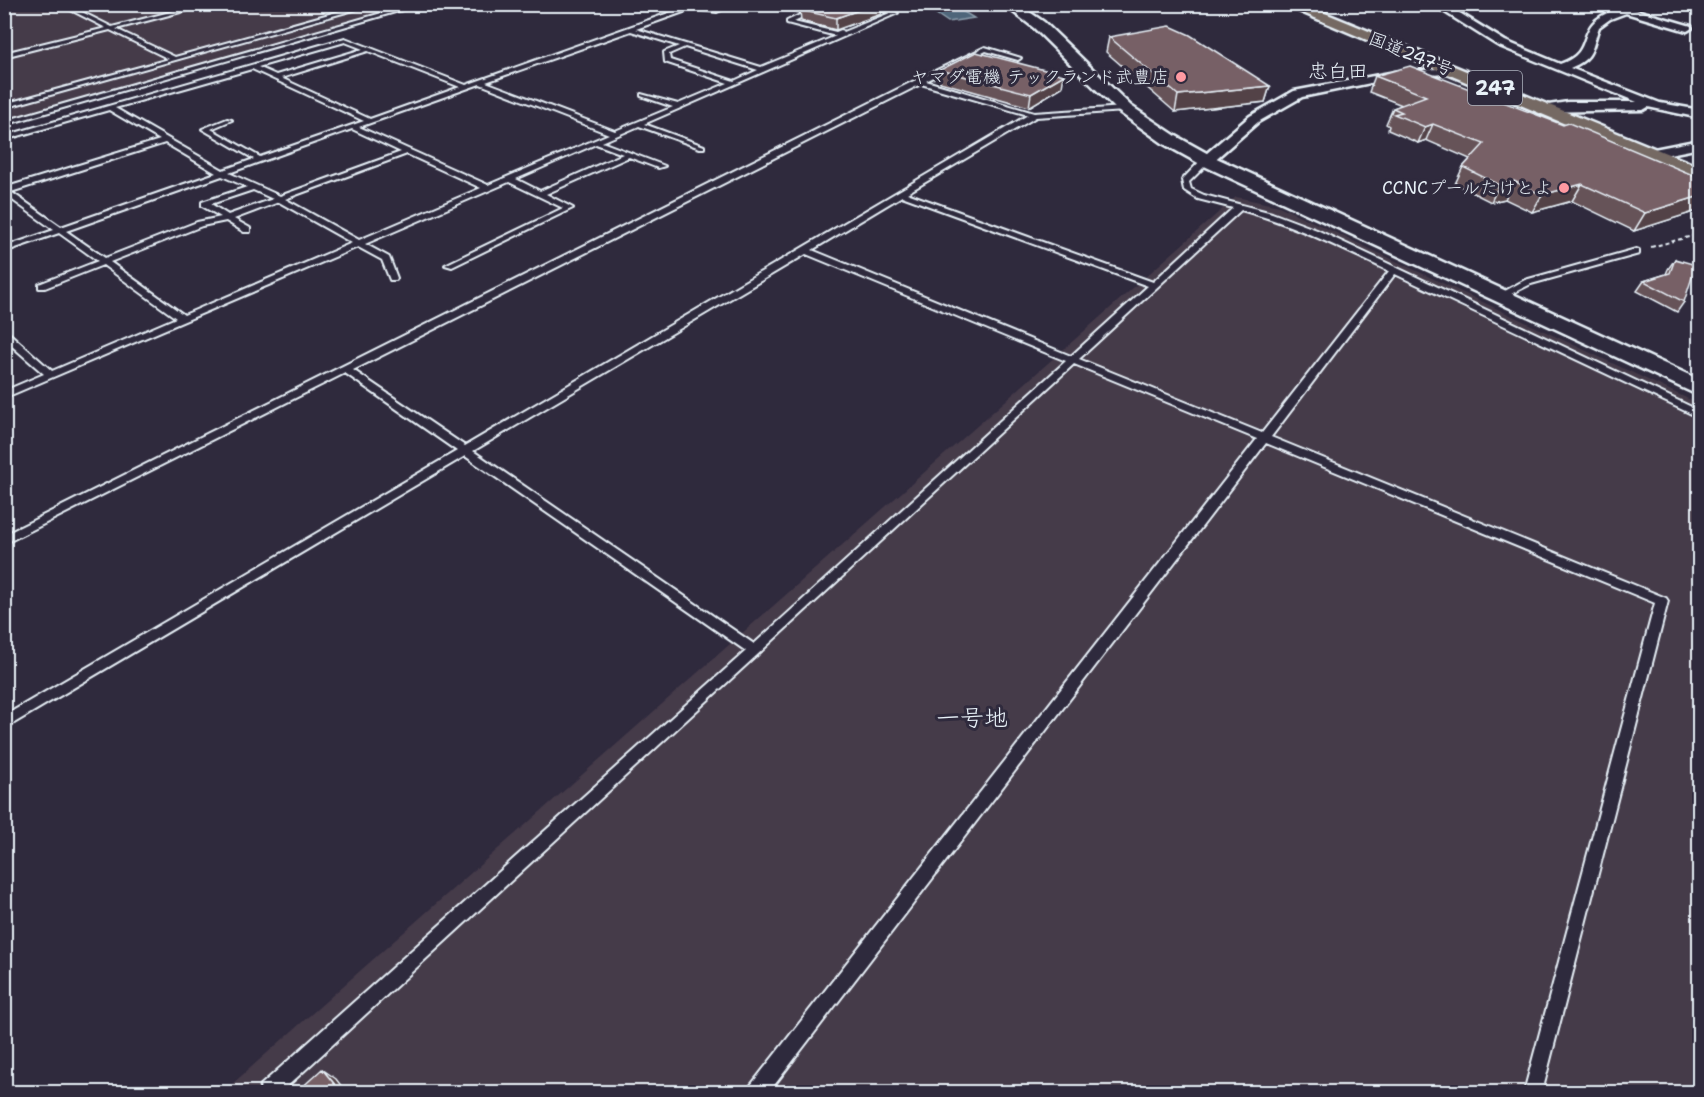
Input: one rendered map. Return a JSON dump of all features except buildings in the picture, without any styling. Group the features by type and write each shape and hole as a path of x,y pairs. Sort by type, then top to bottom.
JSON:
{"highway":[{"name":"国道247号","path":"1289,4 1700,175"}],"street":[{"path":"1009,4 1039,25 1125,109 1170,140 1206,160 1700,389"},
{"path":"1437,4 1501,43 1657,106"},
{"path":"1610,4 1627,7 1689,29"},
{"path":"1646,4 1689,29"},
{"path":"1559,68 1575,64 1589,48 1591,31 1596,24 1627,7"},
{"path":"1689,29 1698,18"},
{"path":"1206,160 1254,119 1298,94 1395,75 1452,70"},
{"path":"1546,109 1577,105 1657,106 1700,114"},
{"path":"1684,111 1692,120 1700,124"},
{"path":"1650,153 1700,144"}],"lane":[{"path":"61,4 174,59"},
{"path":"4,55 209,4"},
{"path":"4,106 373,4"},
{"path":"4,123 421,4"},
{"path":"4,250 701,4"},
{"path":"691,8 717,10 733,4"},
{"path":"801,4 792,8 808,13"},
{"path":"830,4 789,22 836,34 881,15"},
{"path":"860,4 895,13"},
{"path":"631,29 761,69 904,10"},
{"path":"4,138 345,40 465,87"},
{"path":"686,45 666,53 667,61 735,83"},
{"path":"276,77 369,49"},
{"path":"4,540 985,49 1018,58"},
{"path":"253,67 370,121"},
{"path":"4,395 764,70 761,69"},
{"path":"918,81 1034,115 1125,109"},
{"path":"480,82 615,134"},
{"path":"643,95 680,107"},
{"path":"110,108 222,173 279,200 386,259 393,278"},
{"path":"4,723 1034,115"},
{"path":"229,120 204,129 260,160"},
{"path":"639,124 702,147"},
{"path":"353,127 487,188"},
{"path":"6,192 166,140"},
{"path":"597,142 661,166"},
{"path":"42,286 200,224 228,218 407,152"},
{"path":"542,193 629,154"},
{"path":"1206,160 1185,182 1188,190 1201,197 1269,215 1314,232 1700,415"},
{"path":"449,265 569,208 510,179"},
{"path":"247,230 206,204 251,188"},
{"path":"6,192 183,318"},
{"path":"900,193 1154,285"},
{"path":"268,1092 755,651 1238,208"},
{"path":"804,250 1662,601 1533,1092"},
{"path":"1498,297 1528,282 1636,252"},
{"path":"759,1092 1394,270"},
{"path":"5,334 51,375"},
{"path":"344,368 755,651"}],"path":[{"path":"1636,252 1700,234"}],"shaded area":[{"path":"5,5 406,5 5,119"},
{"path":"1236,197 1279,206 1699,404 1699,1092 223,1092"}],"water":[{"path":"954,6 974,18 948,22 929,9"}],"place":[{"name":"ヤマダ電機 テックランド武豊店","path":"1181,77"},
{"name":"CCNCプールたけとよ","path":"1564,188"}],"district":[{"name":"忠白田","path":"1338,71"},
{"name":"一号地","path":"972,718"}]}
